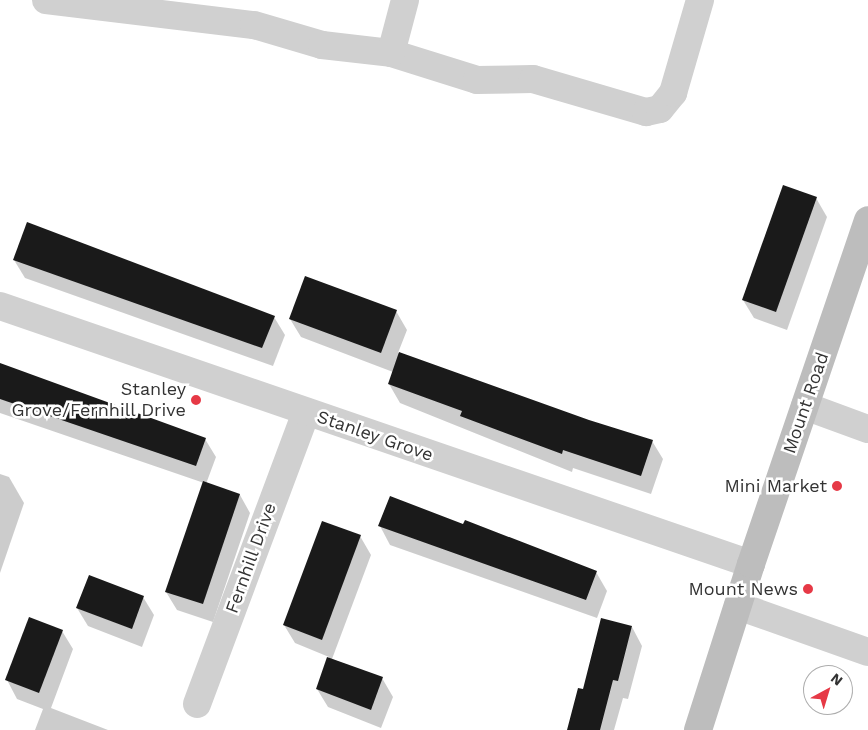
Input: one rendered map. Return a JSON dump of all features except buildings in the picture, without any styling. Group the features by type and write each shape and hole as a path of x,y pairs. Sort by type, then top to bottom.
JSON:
{"main road":[{"name":"Mount Road","path":"698,730 751,564 868,220"}],"street":[{"path":"46,0 254,25 322,45 391,53 477,80 533,79 646,112 660,109 673,93 700,0"},
{"path":"391,53 406,0"},
{"name":"Stanley Grove","path":"0,306 751,564"},
{"path":"805,406 868,429"},
{"name":"Fernhill Drive","path":"197,704 306,412"},
{"path":"738,606 868,652"}],"place":[{"name":"Stanley Grove/Fernhill Drive","path":"196,400"},
{"name":"Mini Market","path":"837,486"},
{"name":"Mount News","path":"808,589"}]}
